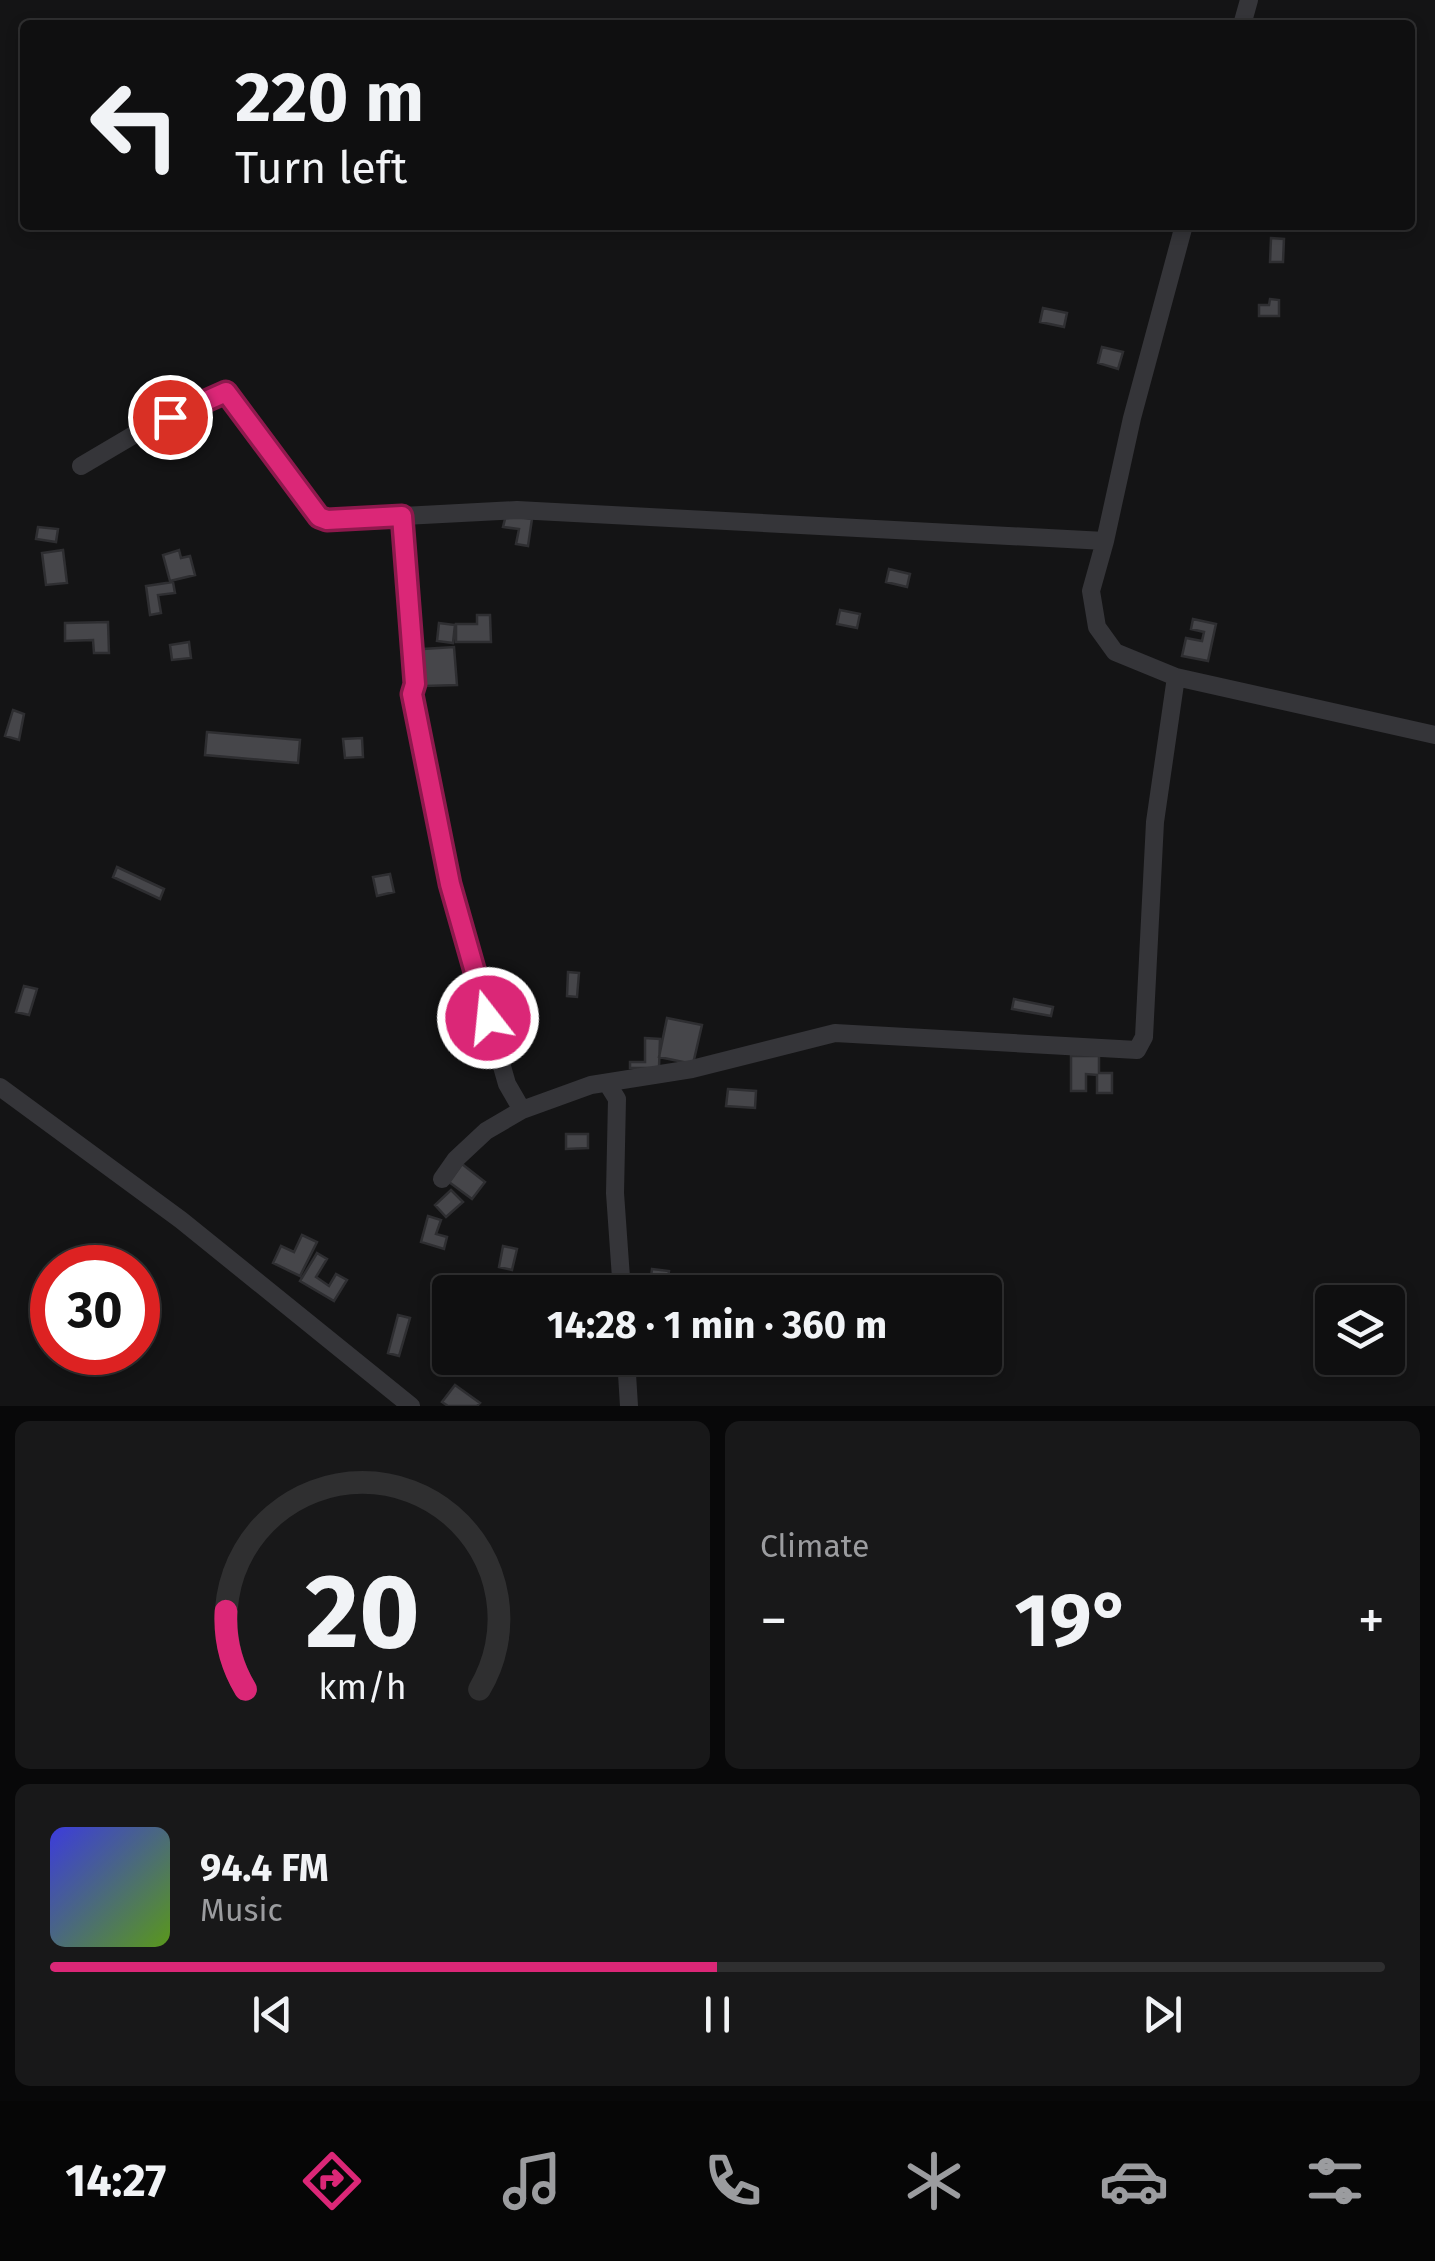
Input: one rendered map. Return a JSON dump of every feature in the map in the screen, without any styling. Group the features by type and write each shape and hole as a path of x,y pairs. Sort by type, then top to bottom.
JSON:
{"street":[{"path":"1183,230 1090,591 1097,627 1115,652 1176,677 1435,735"},
{"path":"81,466 142,430 226,392 319,517 327,520 517,510 1105,541"},
{"path":"402,516 415,713 450,884 506,1084 522,1110"},
{"path":"442,1179 456,1159 486,1131 522,1110 591,1085 692,1070 834,1033 1137,1050 1144,1036 1154,822 1176,677"},
{"path":"607,1083 617,1099 615,1193 621,1275"},
{"path":"0,1087 181,1220 411,1406"},
{"path":"627,1375 629,1406"}],"building":[{"path":"1271,238 1284,239 1283,262 1270,262"},
{"path":"1270,299 1279,300 1279,316 1259,316 1259,305 1269,305"},
{"path":"1043,308 1067,313 1064,327 1040,322"},
{"path":"1102,347 1123,352 1118,369 1098,363"},
{"path":"506,515 532,519 528,546 516,544 519,529 503,527"},
{"path":"38,527 58,529 56,542 36,539"},
{"path":"63,550 67,583 46,585 42,553"},
{"path":"179,550 181,558 190,556 195,575 170,581 163,555"},
{"path":"889,569 910,574 907,587 886,582"},
{"path":"173,582 175,593 158,595 161,613 150,615 146,586"},
{"path":"840,610 860,614 857,628 837,624"},
{"path":"477,615 490,615 491,642 456,642 456,624 477,624"},
{"path":"1193,619 1216,624 1208,661 1182,656 1186,638 1202,641 1204,632 1191,629"},
{"path":"108,622 109,653 94,653 93,640 65,641 65,623"},
{"path":"439,623 455,625 453,643 437,641"},
{"path":"189,642 191,658 172,660 170,645"},
{"path":"454,647 457,685 425,686 423,649"},
{"path":"13,710 24,714 19,740 5,736"},
{"path":"207,732 300,740 298,763 205,755"},
{"path":"362,738 363,757 345,758 343,739"},
{"path":"117,867 164,889 160,899 113,877"},
{"path":"390,874 394,892 377,896 373,877"},
{"path":"568,972 579,973 577,997 567,996"},
{"path":"24,986 37,989 29,1015 16,1012"},
{"path":"1014,999 1053,1007 1051,1016 1012,1009"},
{"path":"667,1018 702,1025 693,1064 659,1057"},
{"path":"645,1038 660,1039 659,1068 630,1068 630,1062 645,1062"},
{"path":"1071,1056 1099,1056 1099,1073 1112,1073 1112,1093 1097,1093 1097,1075 1086,1074 1086,1091 1071,1091"},
{"path":"728,1089 756,1091 755,1108 726,1106"},
{"path":"566,1134 588,1134 588,1148 566,1149"},
{"path":"462,1164 485,1182 472,1199 449,1182"},
{"path":"451,1190 463,1202 446,1217 435,1205"},
{"path":"428,1216 441,1220 436,1234 447,1237 444,1249 421,1242"},
{"path":"302,1235 317,1242 300,1276 273,1263 281,1246 294,1252"},
{"path":"503,1246 517,1249 512,1270 499,1267"},
{"path":"317,1253 327,1259 316,1277 329,1286 336,1274 347,1280 334,1301 300,1281"},
{"path":"652,1269 669,1271 668,1275 651,1275"},
{"path":"398,1315 410,1318 399,1356 388,1353"},
{"path":"455,1385 480,1403 448,1406 442,1402"}],"route":[{"path":"170,417 226,392 319,517 327,520 402,516 415,684 412,694 450,884 488,1018"}]}
